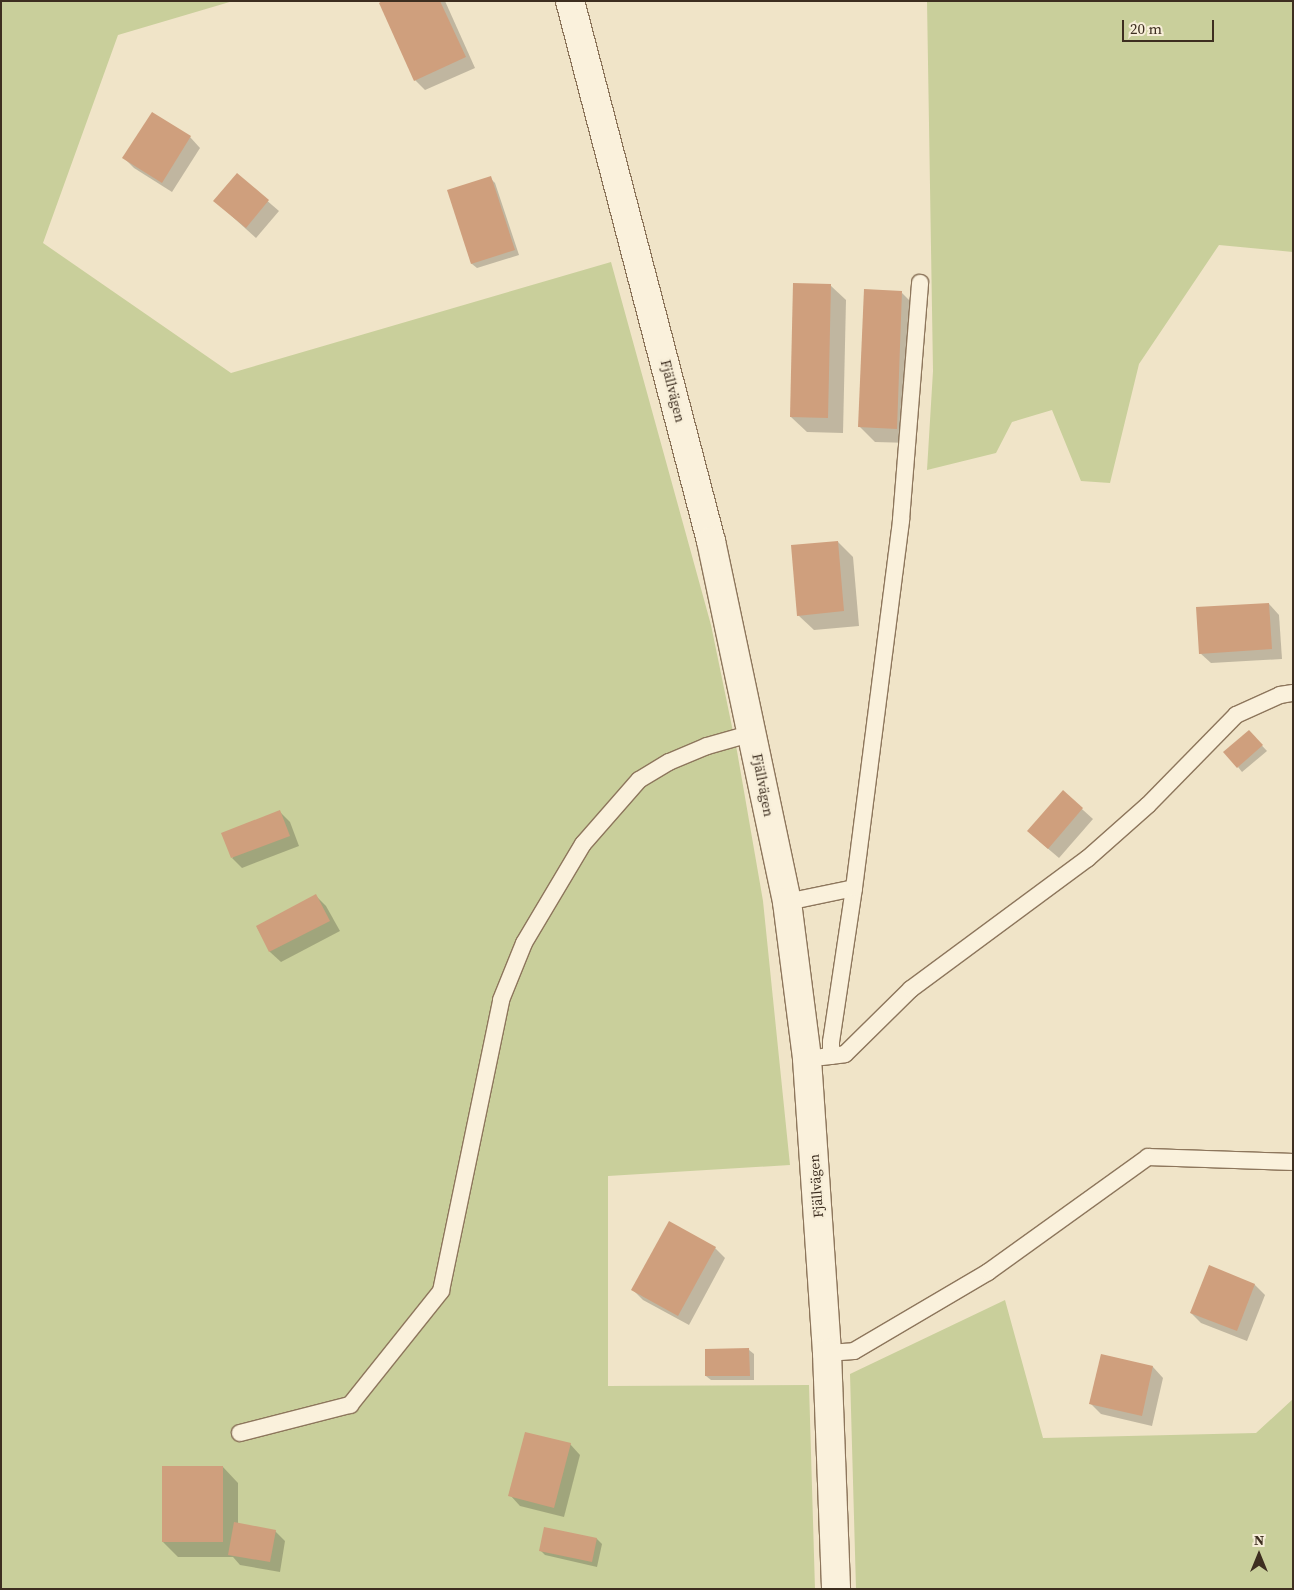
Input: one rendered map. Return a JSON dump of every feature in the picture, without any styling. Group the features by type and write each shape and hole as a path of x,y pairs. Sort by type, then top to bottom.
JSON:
{"street":[{"name":"Fjällvägen","path":"570,1 712,540 819,1057 836,1589"}],"lane":[{"path":"920,283 900,520 854,888 836,1005 819,1057 845,1054 911,989 1087,860 1148,804 1236,715 1280,695 1293,693"},
{"path":"240,1433 350,1405 441,1291 501,1000 524,943 583,844 639,780 700,750 753,733"},
{"path":"787,902 854,888"},
{"path":"827,1354 854,1351 988,1272 1148,1157 1293,1162"}],"green space":[{"path":"1,1 233,1 118,35 43,243 231,373 611,262 711,625 737,751 763,901 790,1165 608,1176 608,1386 809,1385 815,1589 1,1589"},
{"path":"927,1 1293,1 1293,252 1219,245 1139,364 1110,483 1081,481 1052,410 1012,422 996,453 927,470 933,371"},
{"path":"1005,1300 1043,1438 1256,1433 1293,1399 1293,1589 856,1589 850,1374"}],"building":[{"path":"382,1 440,1 466,57 414,81 379,3"},
{"path":"152,112 191,136 162,183 122,158"},
{"path":"237,173 269,200 246,228 213,201"},
{"path":"491,176 515,250 471,264 447,190"},
{"path":"793,283 831,284 828,418 790,417"},
{"path":"864,289 902,291 897,429 858,427"},
{"path":"838,541 844,611 797,616 791,545"},
{"path":"1269,603 1272,649 1199,654 1196,607"},
{"path":"1249,730 1263,745 1237,768 1223,752"},
{"path":"1063,790 1083,808 1048,849 1027,831"},
{"path":"280,810 290,836 231,858 221,833"},
{"path":"316,894 330,921 269,952 256,926"},
{"path":"669,1221 716,1247 678,1316 631,1290"},
{"path":"1209,1265 1255,1284 1237,1331 1190,1313"},
{"path":"749,1348 750,1376 705,1376 705,1349"},
{"path":"1101,1354 1153,1366 1142,1416 1089,1404"},
{"path":"525,1432 571,1443 554,1508 508,1496"},
{"path":"162,1466 223,1466 223,1542 162,1542"},
{"path":"234,1522 276,1530 270,1562 228,1555"},
{"path":"544,1527 597,1538 592,1562 539,1551"}]}
